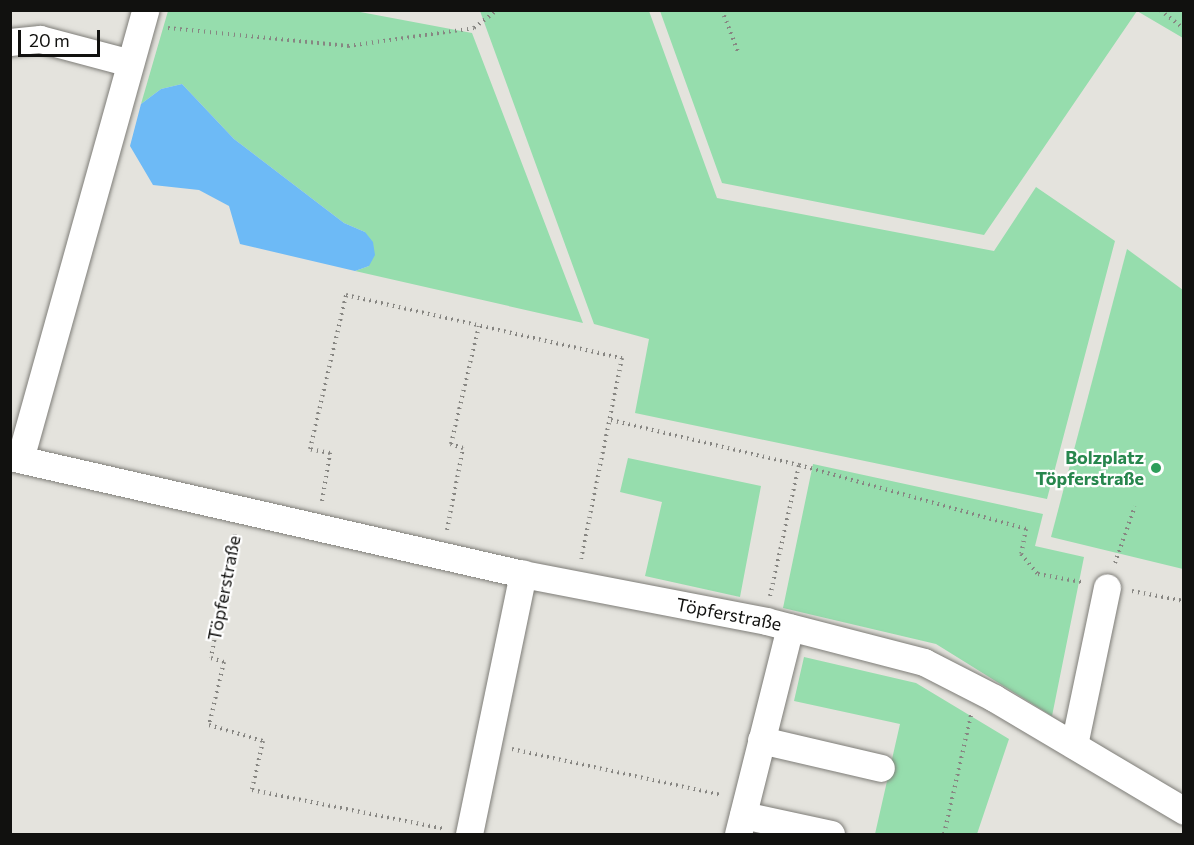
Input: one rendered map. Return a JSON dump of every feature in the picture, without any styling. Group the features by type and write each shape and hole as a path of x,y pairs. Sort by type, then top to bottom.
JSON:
{"street":[{"name":"Töpferstraße","path":"142,18 15,458 240,507 522,573 778,624 924,662 978,689 1184,811"},
{"path":"10,42 40,39 130,63"},
{"path":"469,834 522,573"},
{"path":"1074,745 1107,586"},
{"path":"778,624 760,740 743,817 831,834"},
{"path":"760,740 881,768"}],"path":[{"path":"142,18 348,46 474,28 497,10"},
{"path":"722,10 738,52"},
{"path":"1160,10 1184,29"},
{"path":"318,525 330,453 310,449 346,295 622,358 611,420 588,513 577,584"},
{"path":"442,553 463,448 451,444 479,326"},
{"path":"611,420 799,465 1026,529 1021,554 1038,574 1184,601"},
{"path":"778,624 777,554 799,465"},
{"path":"1107,586 1135,506"},
{"name":"Töpferstraße","path":"240,507 211,658 224,662 209,725 263,741 252,790 469,834"},
{"path":"944,834 978,689"},
{"path":"488,744 743,817"}],"green space":[{"path":"168,11 355,11 472,33 583,323 355,271 369,266 365,232 344,223 234,139 182,84 161,89 141,104"},
{"path":"480,11 649,11 717,198 994,251 1036,187 1115,241 1047,499 635,413 649,339 594,324"},
{"path":"660,11 1137,11 984,235 722,183"},
{"path":"1137,11 1183,11 1183,38"},
{"path":"1127,249 1183,290 1183,569 1051,537"},
{"path":"628,458 761,486 740,597 645,576 662,502 620,492"},
{"path":"813,464 1043,514 1035,546 1084,557 1052,716 936,644 783,608"},
{"path":"804,657 916,683 1009,739 977,834 875,834 900,724 794,701"}],"water":[{"path":"182,84 234,139 344,223 365,232 373,242 375,255 369,266 355,271 240,244 229,206 199,190 153,185 130,146 141,104 161,89"}],"place":[{"name":"Bolzplatz Töpferstraße","path":"1156,468"}]}
